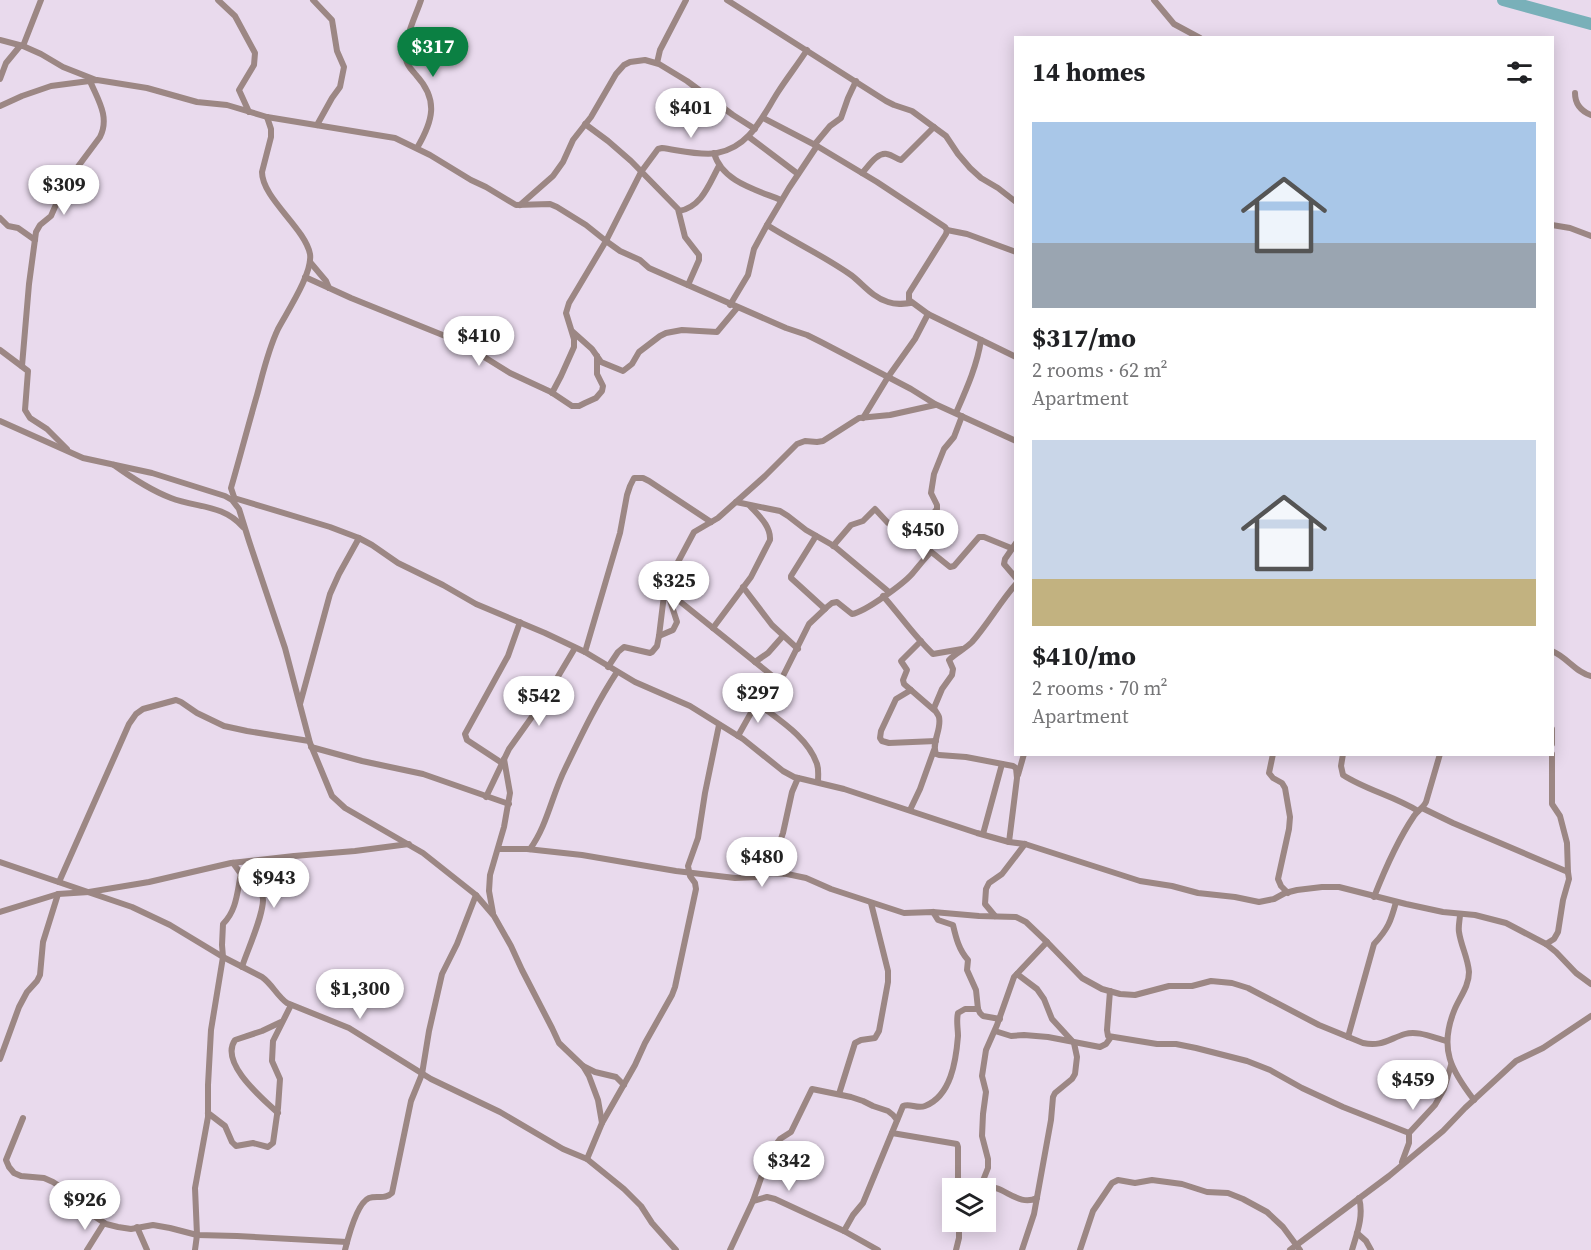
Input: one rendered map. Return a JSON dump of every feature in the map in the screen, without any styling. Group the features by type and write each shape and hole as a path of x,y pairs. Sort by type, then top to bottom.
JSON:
{"street":[{"path":"0,79 6,63 22,46 41,0"},
{"path":"218,0 235,16 255,52 254,65 239,90 249,112"},
{"path":"313,0 332,20 337,51 344,67 340,87 317,125"},
{"path":"417,148 429,124 432,111 427,90 406,63 410,30 421,0"},
{"path":"657,63 660,50 686,0"},
{"path":"727,0 894,105 912,111 946,136 976,174 1014,200"},
{"path":"1154,0 1174,24 1196,36"},
{"path":"0,40 41,54 93,81 104,114 104,130 100,137 65,184 51,216 37,228 29,284 22,366"},
{"path":"552,393 574,347 566,310 606,242 641,172 658,149 714,153 727,150 748,137 807,50"},
{"path":"520,206 553,176 563,162 573,140 591,117 616,74 630,62 645,60 657,63 687,81 755,129"},
{"path":"0,106 51,86 93,81 147,88 196,102 227,105 267,117 388,136 417,148 471,180 486,186 511,203 520,206 550,204 586,225 606,242 640,260 649,268 737,308 807,335 911,389 935,405 1014,440"},
{"path":"730,304 748,275 754,249 781,200 816,145 830,126 841,118 856,81"},
{"path":"1575,93 1577,105 1591,115"},
{"path":"267,117 271,137 262,179 301,237 310,254 310,262 298,295 278,328 268,354 231,488 285,648 310,744 329,790 339,803 409,844 440,866 476,895 494,916 512,946 559,1043 583,1066 589,1076 598,1100 602,1123"},
{"path":"763,118 862,172 947,230 967,234 1014,251"},
{"path":"585,124 608,141 679,211 685,237 700,258 687,285"},
{"path":"862,172 881,154 886,153 902,160 934,127"},
{"path":"748,137 798,174"},
{"path":"714,153 723,171 739,182 781,200"},
{"path":"679,211 691,208 701,199 719,166"},
{"path":"0,218 8,226 18,228 34,240"},
{"path":"767,225 827,259 850,274 865,289 886,302 911,303"},
{"path":"1554,225 1570,228 1591,236"},
{"path":"947,230 909,293 911,303 928,314 1014,356"},
{"path":"310,262 330,289"},
{"path":"305,277 460,342 572,406 579,406 596,398 603,388 597,374 597,356"},
{"path":"572,332 592,349 603,363 621,371 632,364 639,352 660,336 682,330 715,332 737,308"},
{"path":"862,418 915,339 928,314"},
{"path":"916,541 937,507 931,493 934,474 944,449 954,437 980,351 981,340"},
{"path":"0,350 26,369 29,374 25,410 30,418 47,429 70,452"},
{"path":"608,667 624,647 652,652 657,646 670,576 694,532 718,518 797,444 805,441 823,441 855,420 862,418 890,415 935,405"},
{"path":"0,422 83,458 152,473 225,496 232,500 239,509"},
{"path":"112,464 131,478 167,497 182,502 211,506 234,519 245,530"},
{"path":"585,652 620,533 627,495 634,478 649,481 711,522"},
{"path":"234,498 330,527 358,538 398,563 444,585 476,604 585,652 653,691 690,706 752,745 783,771 798,778 844,789 1140,881 1198,893 1259,902 1322,886 1349,889 1396,902 1443,912 1475,915 1506,923 1546,944 1591,984"},
{"path":"736,502 780,512 832,546 889,592"},
{"path":"712,628 755,571 770,540 768,528 749,506"},
{"path":"832,546 851,525 862,521 874,510 888,523 951,567 979,537 1013,546 1004,564 1014,576"},
{"path":"901,532 929,518"},
{"path":"816,536 791,576 825,609"},
{"path":"300,704 330,594 358,538"},
{"path":"738,736 752,711 765,701 780,682 809,624 832,603 837,602 854,614 863,610 907,578 931,552"},
{"path":"934,710 935,702 952,675 953,669 949,660 969,644 987,624 1003,598 1014,586"},
{"path":"743,587 783,636 798,649"},
{"path":"666,589 780,682"},
{"path":"659,636 673,630 677,624 677,616 666,589"},
{"path":"883,596 934,654 962,649"},
{"path":"494,916 489,891 490,875 509,804 510,788 503,761 466,740 465,734 508,656 520,622"},
{"path":"755,662 768,653 783,636"},
{"path":"910,810 934,749 939,725 939,719 934,710 904,683 907,671 901,661 921,641"},
{"path":"486,797 509,749 544,700 575,648"},
{"path":"1554,652 1582,673 1591,676"},
{"path":"530,849 538,835 564,770 602,694 617,672"},
{"path":"911,690 896,699 889,711 880,738 889,743 936,741"},
{"path":"59,882 129,724 139,711 165,702 178,700 197,713 224,726 310,744 362,761 423,774 509,804"},
{"path":"765,701 765,709 803,741 811,752 818,770 818,783"},
{"path":"587,1160 602,1123 675,987 696,890 688,866 699,838 705,793 719,725"},
{"path":"934,749 934,752 939,755 966,757 1015,766 1017,778 1009,842"},
{"path":"1017,778 1023,756"},
{"path":"1273,756 1269,774 1282,783 1289,807 1289,829 1278,879 1288,893"},
{"path":"1343,756 1342,775 1371,790 1566,871 1568,874"},
{"path":"1374,897 1392,853 1426,802 1439,756"},
{"path":"1546,944 1554,939 1558,932 1569,879 1567,843 1560,816 1552,804 1552,756"},
{"path":"983,834 1002,764"},
{"path":"769,873 798,778"},
{"path":"0,912 58,894 88,892 149,882 233,863 409,844"},
{"path":"995,916 985,904 986,889 989,883 1002,874 1025,844"},
{"path":"498,849 530,849 602,857 689,873 735,878 781,873 806,878 831,889 904,913 933,912 1012,917 1026,922 1082,978 1120,994 1135,995 1169,986 1192,986 1211,981 1232,983 1248,988 1319,1025 1368,1044 1387,1042 1406,1034 1447,1041"},
{"path":"0,861 132,907 159,919 268,981 282,1000 349,1028 422,1074 500,1112 563,1149 587,1160 624,1189 641,1206 652,1223 676,1250"},
{"path":"233,863 249,884 257,888 264,902 242,967"},
{"path":"195,1250 197,1235 195,1188 208,1113 207,1085 211,1021 223,957 223,924 231,914 241,874"},
{"path":"0,1059 19,1007 40,975 43,942 58,894"},
{"path":"345,1250 359,1209 364,1202 371,1198 388,1197 392,1193 411,1101 422,1074 442,974 457,944 476,895"},
{"path":"1348,1037 1374,944 1383,935 1391,921 1396,902"},
{"path":"838,1094 855,1043 875,1038 879,1031 888,982 888,971 871,903"},
{"path":"933,912 938,920 953,925 955,939 968,960 968,972 978,996 978,1009 983,1016 1000,1019"},
{"path":"1460,914 1459,933 1467,956 1469,973 1467,984 1454,1011 1447,1049 1456,1076 1474,1100"},
{"path":"985,1178 988,1159 982,1136 986,1092 982,1076 986,1050 1000,1019 1011,984 1017,974 1047,942"},
{"path":"1017,974 1037,989 1052,1019 1074,1042 1077,1057 1075,1074 1053,1097 1034,1214 1022,1250"},
{"path":"1110,991 1108,1036 1157,1044 1176,1044 1247,1061 1343,1107 1409,1132"},
{"path":"208,1113 225,1126 234,1144 238,1146 253,1143 268,1147 272,1145 278,1113 280,1079 272,1061 271,1052 281,1022 291,1005"},
{"path":"844,1231 863,1203 905,1104 922,1107 944,1093 953,1066 958,1036 957,1014 965,1009 978,1009"},
{"path":"1290,1250 1298,1248 1443,1131 1516,1061 1544,1048 1591,1017"},
{"path":"278,1113 237,1070 231,1046 235,1040 281,1022"},
{"path":"995,1031 1011,1036 1033,1036 1100,1047 1106,1044 1111,1037"},
{"path":"1400,1166 1409,1143 1409,1132 1435,1106 1444,1089 1452,1064"},
{"path":"583,1066 595,1072 616,1077 624,1085"},
{"path":"730,1250 777,1143 791,1132 811,1090 851,1097 888,1111 897,1120"},
{"path":"23,1118 6,1160 9,1167 18,1175 44,1178 53,1182 70,1193 94,1216 104,1222 125,1229 153,1225 197,1235 347,1242"},
{"path":"892,1133 957,1144 958,1178"},
{"path":"1080,1250 1096,1205 1112,1183 1118,1180 1132,1183 1152,1180 1175,1183 1207,1192 1232,1194 1267,1212 1283,1227 1298,1248"},
{"path":"996,1189 1026,1201 1037,1198"},
{"path":"753,1201 767,1197 775,1199 844,1231 878,1250"},
{"path":"1352,1250 1361,1211 1359,1198"},
{"path":"87,1250 104,1222"},
{"path":"137,1227 147,1250"},
{"path":"956,1250 959,1232"},
{"path":"1357,1233 1366,1241 1371,1250"}],"waterway":[{"path":"1503,0 1591,24"}]}
